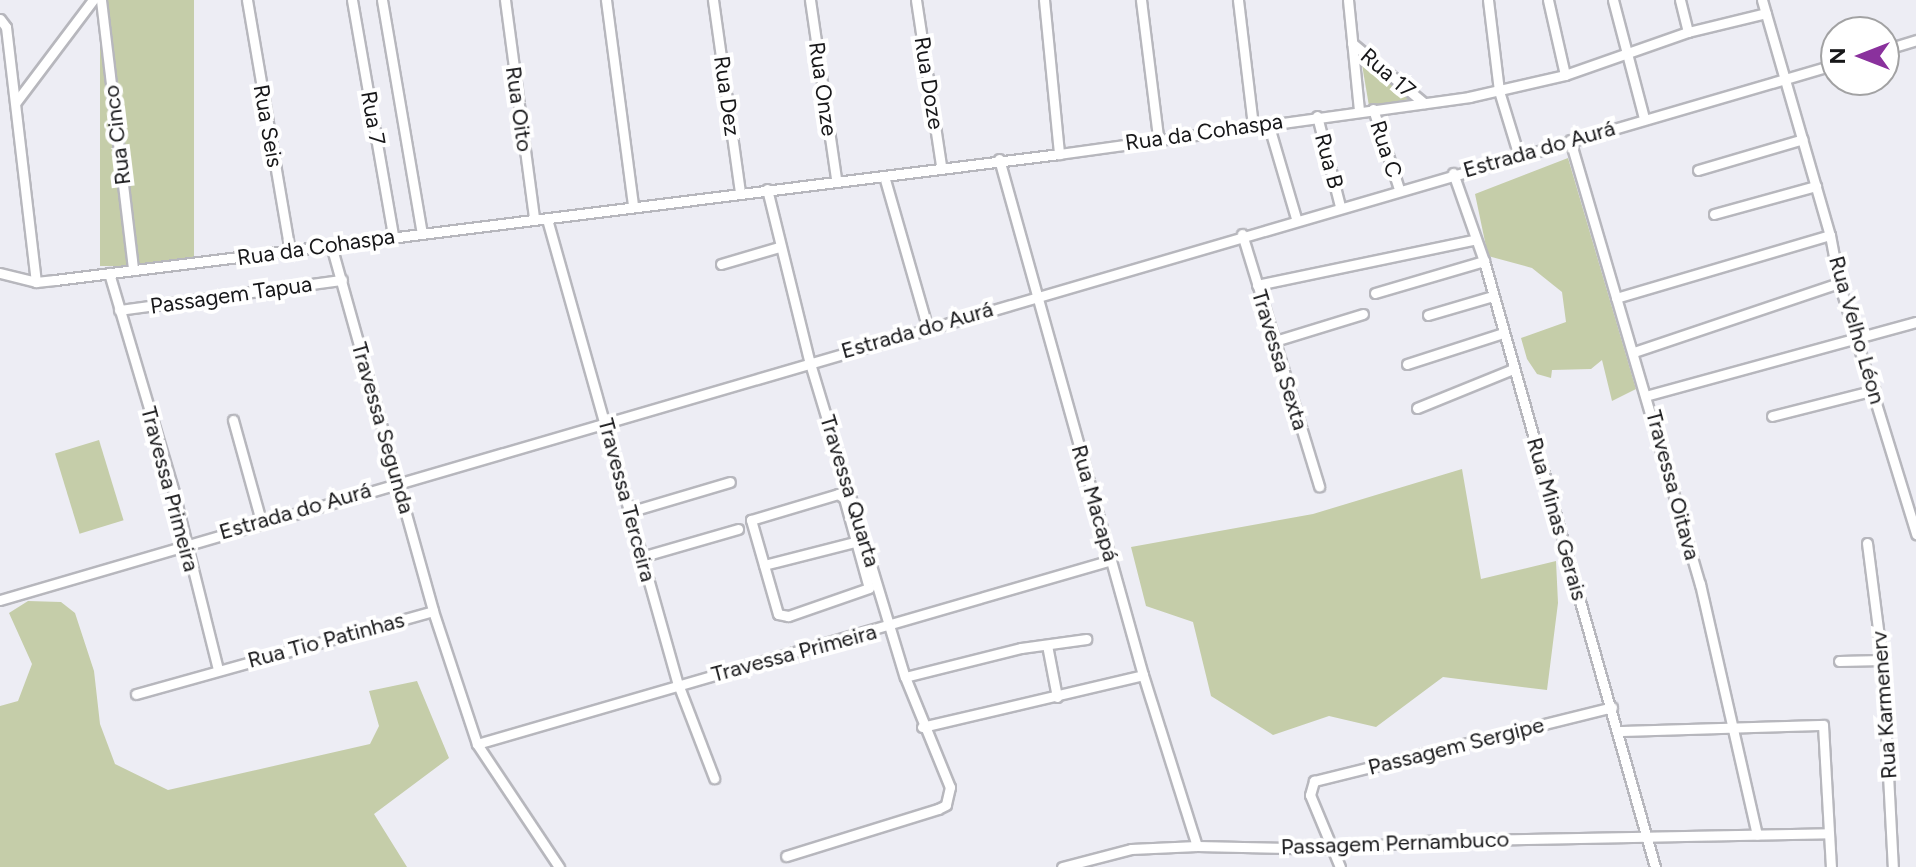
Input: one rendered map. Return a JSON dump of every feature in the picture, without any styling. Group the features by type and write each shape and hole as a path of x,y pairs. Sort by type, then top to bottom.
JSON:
{"street":[{"path":"16,102 93,0"},
{"name":"Rua Cinco","path":"101,0 133,270"},
{"name":"Rua Seis","path":"247,0 290,251"},
{"name":"Rua 7","path":"352,0 393,236"},
{"path":"382,0 422,233"},
{"name":"Rua Oito","path":"505,0 534,218"},
{"path":"606,0 633,206"},
{"name":"Rua Dez","path":"713,0 740,193"},
{"name":"Rua Onze","path":"810,0 836,179"},
{"name":"Rua Doze","path":"916,0 941,166"},
{"path":"1044,0 1059,154"},
{"path":"1141,0 1158,137"},
{"path":"1238,0 1253,125"},
{"path":"1348,0 1359,111"},
{"path":"1488,0 1499,91 1518,153"},
{"path":"1548,0 1565,75"},
{"path":"1613,0 1644,118"},
{"path":"1680,0 1688,32"},
{"name":"Rua Velho Léon","path":"1762,0 1830,235 1839,283 1860,339 1916,534"},
{"name":"Rua da Cohaspa","path":"0,273 36,282 534,218 547,219 836,179 1059,154 1158,137 1424,103 1499,91 1565,75 1627,57 1688,32 1766,13"},
{"path":"0,19 6,27 36,282"},
{"name":"Rua 17","path":"1352,43 1424,103"},
{"name":"Estrada do Aurá","path":"0,600 186,546 200,538 809,360 928,329 1518,153 1820,69"},
{"name":"Rua C","path":"1373,109 1399,189"},
{"name":"Rua B","path":"1317,116 1340,206"},
{"path":"1268,123 1296,218"},
{"path":"1698,170 1803,139"},
{"name":"Travessa Oitava","path":"1570,140 1616,298 1649,395 1734,724 1757,835"},
{"name":"Rua Macapá","path":"999,159 1143,675 1197,846"},
{"name":"Rua Minas Gerais","path":"1453,173 1473,240 1484,261 1655,867"},
{"path":"884,176 928,329"},
{"path":"1714,214 1816,186"},
{"name":"Travessa Quarta","path":"767,189 779,247 849,498 922,727 950,787 946,805 938,809 786,856"},
{"name":"Travessa Terceira","path":"547,219 632,511 641,557 678,684 714,778"},
{"name":"Travessa Sexta","path":"1242,234 1319,486"},
{"path":"1616,298 1830,235"},
{"path":"1257,285 1473,240"},
{"name":"Travessa Segunda","path":"331,245 400,482 433,611 477,744 559,867"},
{"path":"721,264 779,247"},
{"path":"1375,293 1484,261"},
{"name":"Travessa Primeira","path":"109,273 218,669"},
{"name":"Passagem Tapua","path":"119,310 342,280"},
{"path":"1634,352 1839,283"},
{"path":"1428,315 1493,296"},
{"path":"1275,341 1363,314"},
{"path":"1649,395 1916,322"},
{"path":"1407,364 1503,333"},
{"path":"1417,408 1513,369"},
{"path":"1772,416 1875,390"},
{"path":"233,420 261,521"},
{"path":"632,511 730,482"},
{"path":"834,494 849,498 858,541 870,582 865,592 788,616 778,614 751,520 834,494"},
{"path":"641,557 738,529"},
{"path":"764,565 858,541"},
{"name":"Rua Karmenerv","path":"1867,543 1882,660 1893,867"},
{"name":"Travessa Primeira","path":"477,744 1111,560"},
{"name":"Rua Tio Patinhas","path":"218,669 433,611"},
{"path":"905,677 1086,639"},
{"path":"1047,645 1057,697"},
{"path":"1839,661 1882,660"},
{"path":"136,694 218,669"},
{"path":"922,727 1143,675"},
{"name":"Passagem Sergipe","path":"1333,849 1310,795 1314,781 1612,707"},
{"path":"1618,731 1734,724 1820,724 1825,731 1826,833 1831,867"},
{"name":"Passagem Pernambuco","path":"1062,867 1131,849 1197,846 1333,849 1647,834 1826,833"},
{"path":"1333,849 1340,867"}],"green space":[{"path":"100,0 194,0 194,266 100,266"},
{"path":"1360,53 1410,99 1369,106"},
{"path":"1568,158 1636,389 1612,401 1602,360 1591,369 1552,370 1551,378 1537,374 1527,359 1521,338 1566,322 1562,292 1532,268 1488,256 1475,194"},
{"path":"99,440 124,520 80,534 55,453"},
{"path":"1462,469 1481,579 1556,561 1558,603 1547,690 1443,677 1376,727 1329,716 1273,735 1211,696 1193,622 1146,606 1131,547 1313,514"},
{"path":"28,601 61,602 75,613 94,671 100,724 115,764 168,790 370,744 379,726 369,691 417,681 449,758 374,814 407,867 0,867 0,706 18,701 32,664 9,613"}]}
